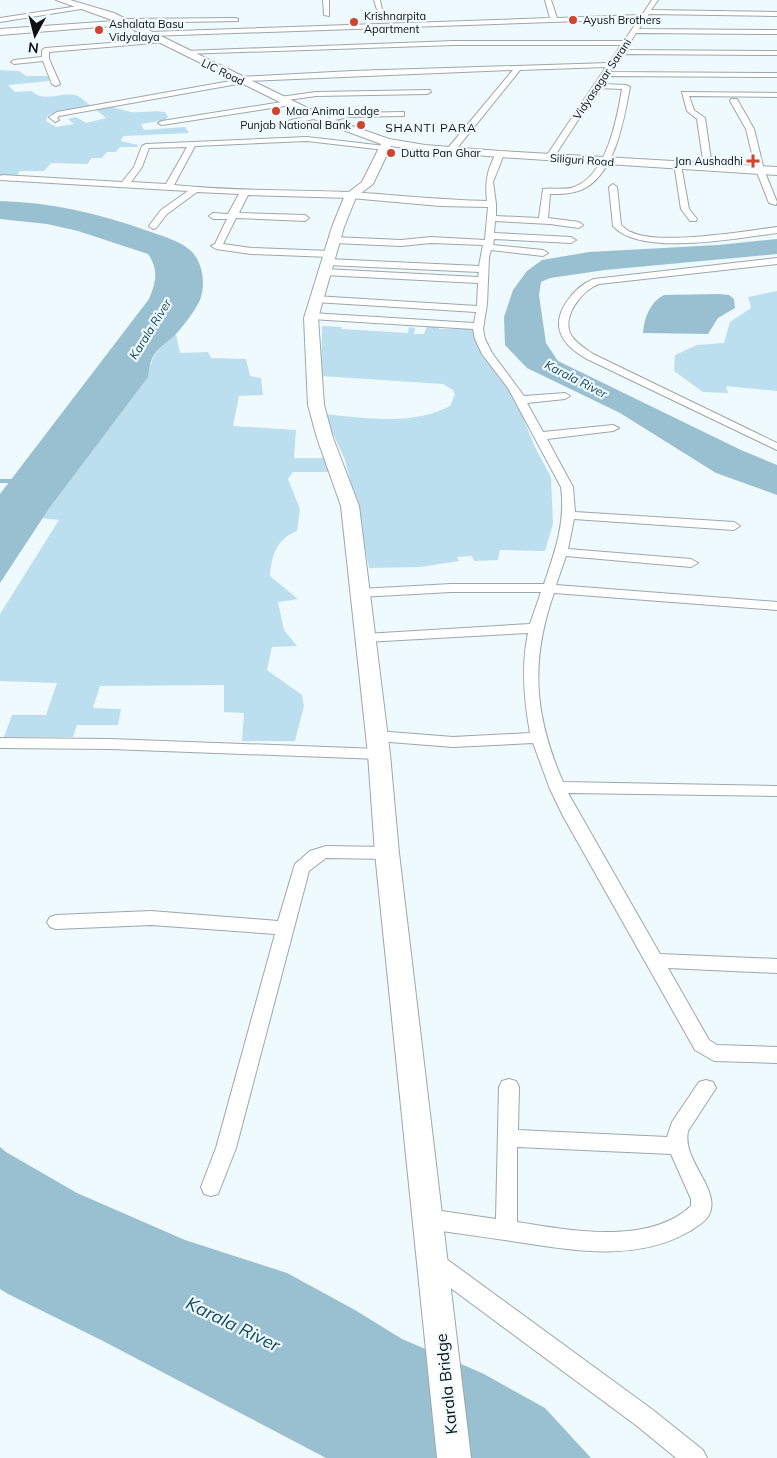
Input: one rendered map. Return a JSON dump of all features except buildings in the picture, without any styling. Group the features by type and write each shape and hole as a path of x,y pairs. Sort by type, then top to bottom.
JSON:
{"main road":[{"name":"LIC Road","path":"68,1 125,22 200,61 385,148"},
{"path":"0,32 125,22"},
{"path":"323,276 352,196 367,184 374,174 385,148"},
{"name":"Siliguri Road","path":"385,148 451,150 604,162 777,171"},
{"name":"Karala Bridge","path":"323,276 316,405 325,438 349,498 378,745 387,852 454,1458"}],"street":[{"path":"326,0 326,15"},
{"path":"377,0 381,12"},
{"path":"548,0 554,20"},
{"name":"Vidyasagar Sarani","path":"549,158 626,43 633,29 655,0"},
{"path":"0,20 85,7"},
{"path":"597,18 598,11"},
{"path":"767,35 777,14"},
{"path":"150,34 554,20 645,15 767,35"},
{"path":"125,22 236,20"},
{"path":"633,29 767,35"},
{"path":"620,52 767,35 777,32"},
{"path":"35,51 163,41"},
{"path":"185,53 626,43"},
{"path":"45,50 46,59 56,84"},
{"path":"379,54 395,53"},
{"path":"200,61 264,58"},
{"path":"14,62 46,59"},
{"path":"55,120 53,117 55,114 241,80 463,66 611,65"},
{"path":"451,150 519,67"},
{"path":"605,74 777,75"},
{"path":"543,220 546,191 569,191 583,186 597,174 604,162 621,120 626,87 598,86"},
{"path":"162,123 316,94 427,92"},
{"path":"708,167 701,118 691,110 685,94 777,95"},
{"path":"734,101 750,129 760,170 773,203"},
{"path":"78,115 85,108"},
{"path":"264,128 319,118 350,115 402,114"},
{"path":"125,189 138,167 147,144 192,145 313,139 385,148"},
{"path":"223,154 228,143"},
{"path":"169,186 192,145"},
{"path":"500,154 489,182 491,211 483,275 479,326 480,340 487,354 513,387 567,487 569,496 569,515 532,646 531,700 538,738 565,804 706,1049 714,1053 777,1056"},
{"path":"677,166 685,209 693,219"},
{"path":"2,178 125,189 138,185 169,186 195,190 352,196 446,203 579,225"},
{"path":"613,187 617,226 620,230 633,236 653,240 694,240 777,230"},
{"path":"152,226 164,212 195,190"},
{"path":"245,191 217,246 251,251 479,326"},
{"path":"163,204 174,206"},
{"path":"213,216 305,218"},
{"path":"323,276 401,243 431,240 488,242 571,240"},
{"path":"488,242 543,253"},
{"path":"777,262 597,281 583,288 577,294 566,317 565,330 572,343 589,356 777,447"},
{"path":"323,276 483,275"},
{"path":"323,276 482,304"},
{"path":"519,400 565,396"},
{"path":"537,434 596,423"},
{"path":"537,434 613,428"},
{"path":"569,515 734,526"},
{"path":"559,552 691,562"},
{"path":"360,593 503,586 777,606"},
{"path":"365,638 536,628"},
{"path":"0,744 378,745 538,738"},
{"path":"558,787 777,791"},
{"path":"211,1187 226,1148 297,876 307,861 326,852 387,852"},
{"path":"56,922 151,918 284,928"},
{"path":"654,961 777,966"},
{"path":"507,1230 509,1087"},
{"path":"428,1219 567,1239 638,1240 659,1235 698,1213 702,1205 678,1146 677,1137 679,1128 706,1088"},
{"path":"508,1138 678,1146"},
{"path":"433,1262 645,1418 695,1458"}],"shaded area":[{"path":"0,70 19,71 26,76 50,76 49,81 8,85 15,92 32,91 37,95 48,97 78,96 91,106 48,115 46,121 56,127 74,124 68,119 76,117 86,123 106,118 96,110 110,107 132,112 165,112 168,117 165,120 141,124 144,130 185,127 189,133 124,136 121,141 138,145 137,147 120,147 116,152 107,152 102,158 92,158 87,164 51,163 44,171 20,171 16,176 0,175"},
{"path":"777,291 777,391 726,386 728,393 703,392 674,371 675,355 697,345 724,343 730,322 751,308 748,297"},
{"path":"322,326 408,333 409,327 415,328 414,334 424,334 427,326 439,326 439,329 475,329 511,388 535,447 551,477 553,524 545,551 500,550 498,560 474,561 472,556 457,557 459,561 420,567 369,568 345,460 324,414 388,419 420,416 450,406 455,394 453,390 443,384 321,376"},
{"path":"176,334 180,353 208,352 211,358 246,359 250,376 261,378 263,395 239,396 233,426 296,430 294,458 325,458 329,472 293,472 288,479 300,509 297,531 284,539 276,549 270,576 298,599 278,602 284,630 297,646 272,647 267,670 302,695 304,706 295,741 242,741 244,713 224,712 224,685 100,686 93,708 121,709 118,725 77,725 73,737 4,737 12,715 46,715 57,683 0,681 0,614 59,520 42,518 151,364 158,351"}],"water":[{"name":"Karala River","path":"0,201 57,206 75,210 112,219 170,239 190,250 198,260 202,273 203,287 200,300 186,322 154,355 148,377 50,507 0,583 0,494 149,299 155,271 148,254 78,231 47,224 0,219"},
{"name":"Karala River","path":"777,239 777,254 605,270 550,278 541,282 539,295 546,343 558,361 741,450 777,465 777,495 716,473 620,413 527,368 505,345 504,317 513,290 527,271 542,260 589,252 718,245"},
{"path":"664,295 729,295 734,299 735,308 718,318 708,334 643,333 651,306"},
{"name":"Karala River","path":"0,1147 77,1193 185,1240 287,1273 355,1310 402,1339 482,1373 545,1408 591,1458 326,1458 103,1341 8,1294 0,1289"}],"waterway":[{"path":"0,481 14,481"}],"place":[{"name":"Ayush Brothers","path":"573,20"},
{"name":"Krishnarpita Apartment","path":"354,22"},
{"name":"Ashalata Basu Vidyalaya","path":"99,30"},
{"name":"Maa Anima Lodge","path":"276,111"},
{"name":"Punjab National Bank","path":"361,125"},
{"name":"Dutta Pan Ghar","path":"391,153"},
{"name":"Jan Aushadhi","path":"753,161"}],"district":[{"name":"SHANTI PARA","path":"431,127"}]}
